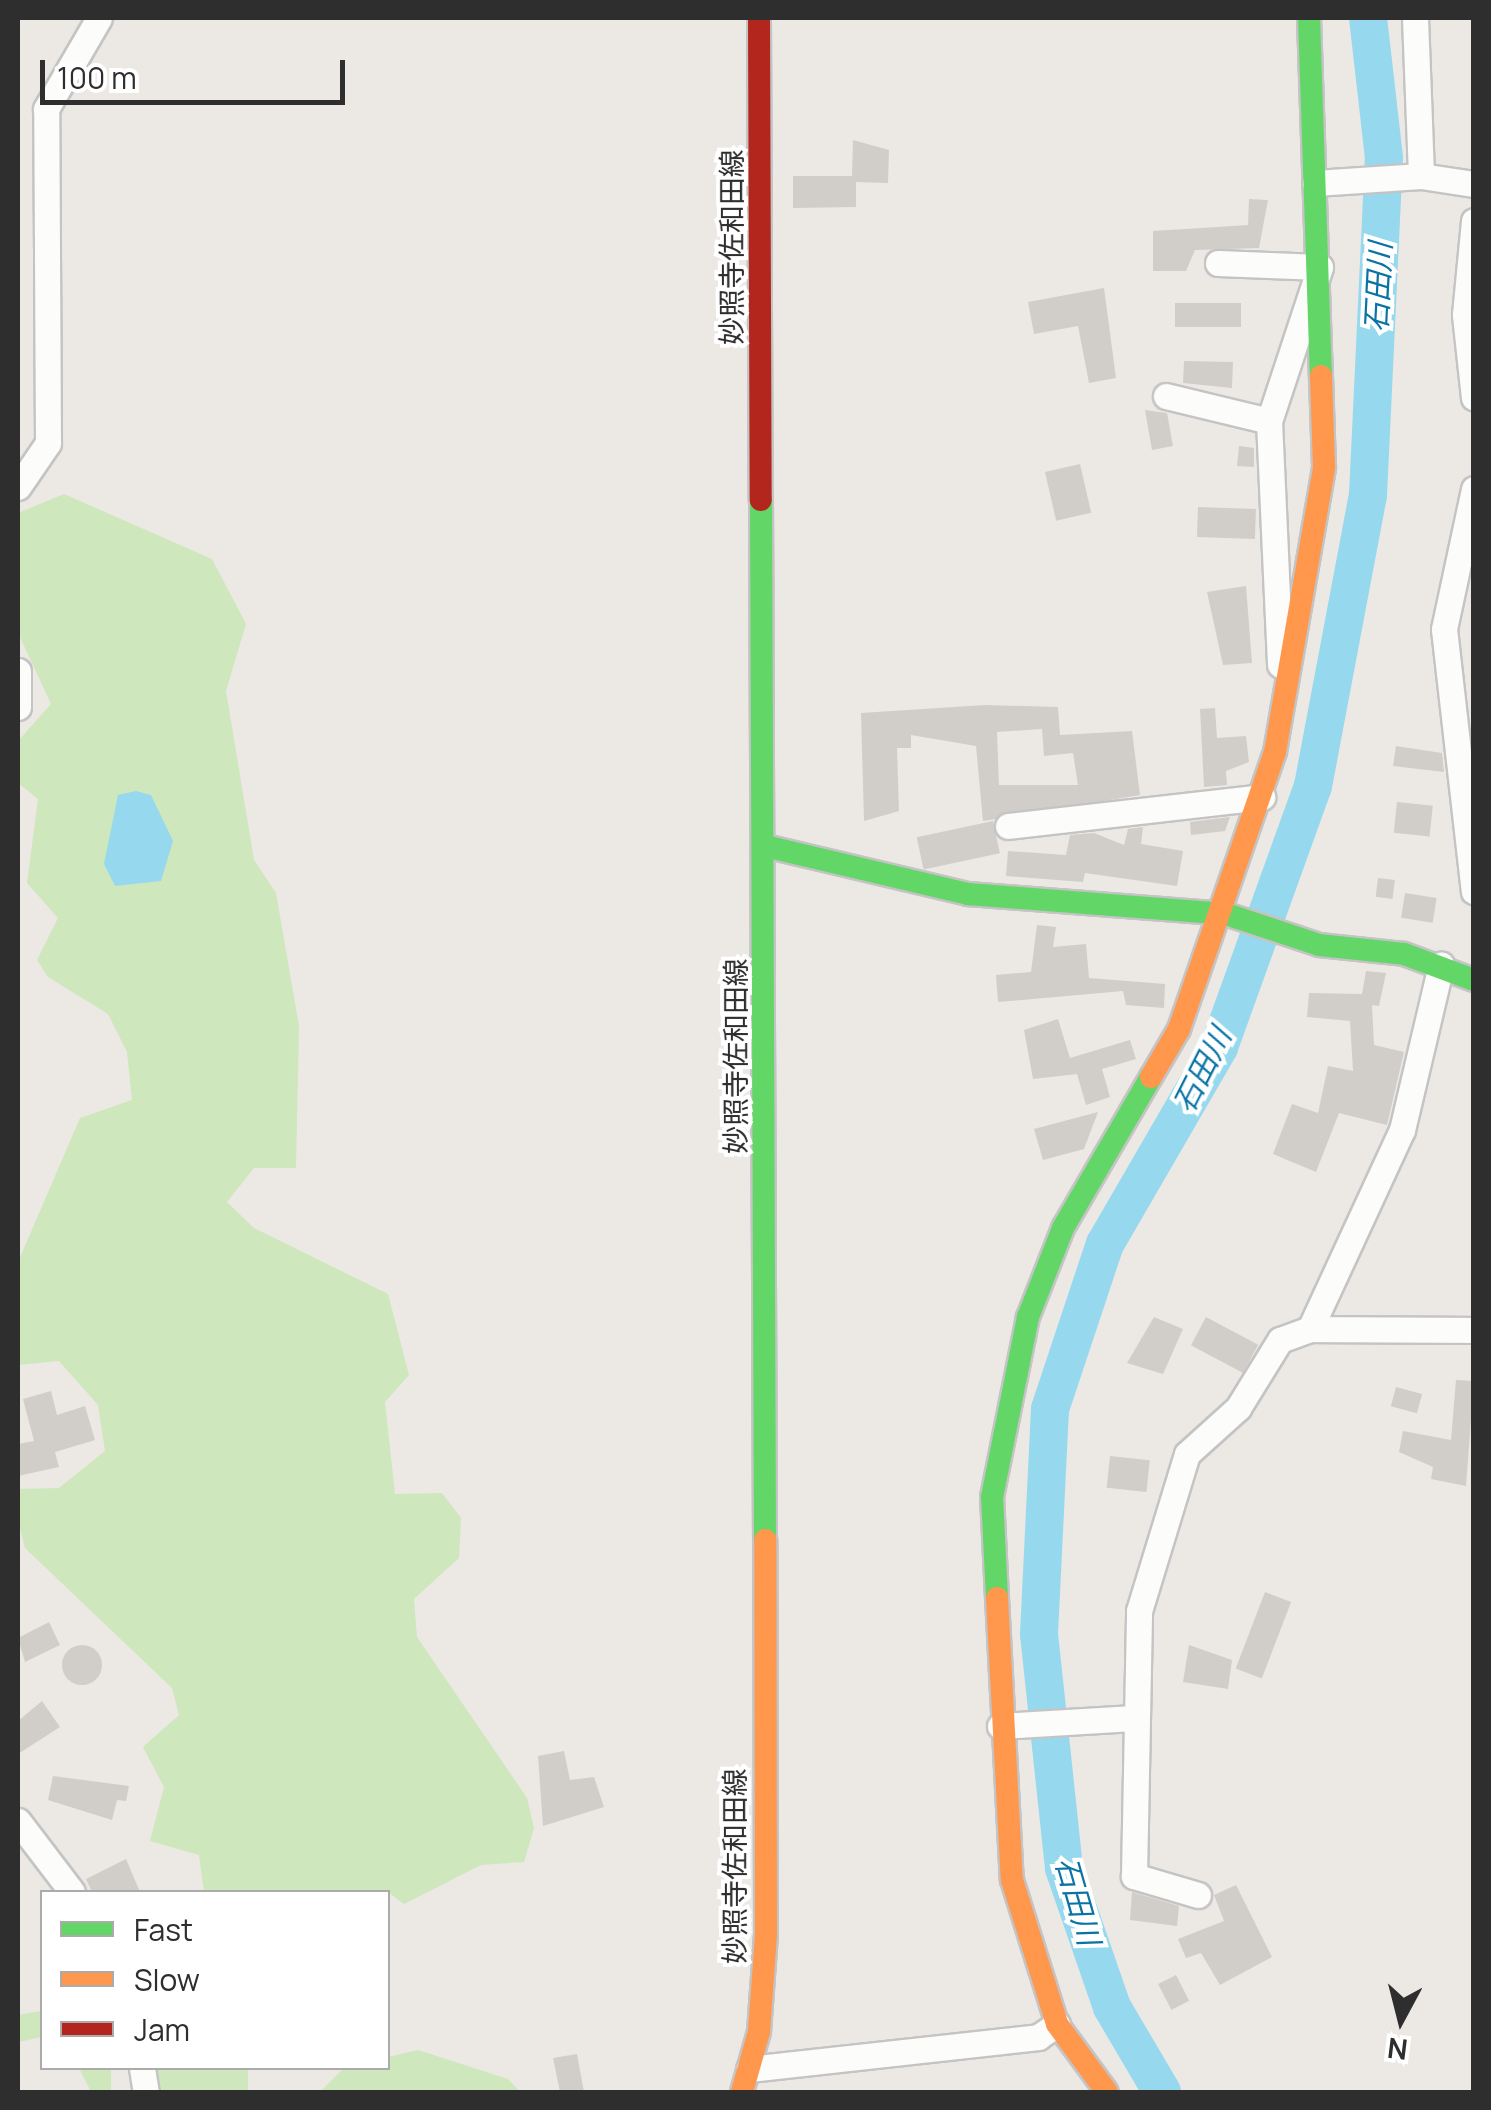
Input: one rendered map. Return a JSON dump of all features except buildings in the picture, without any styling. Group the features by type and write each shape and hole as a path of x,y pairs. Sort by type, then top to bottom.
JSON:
{"street":[{"path":"18,487 48,443 46,108 99,18"},
{"name":"妙照寺佐和田線","path":"746,2081 766,1934 759,18"},
{"path":"1107,2092 1058,2024 1012,1880 1007,1725 992,1498 1028,1317 1062,1228 1180,1029 1232,916 1284,710 1324,467 1322,182 1308,18"},
{"path":"1414,18 1415,176"},
{"path":"1322,182 1415,176 1474,184"},
{"path":"1474,221 1466,315 1474,398"},
{"path":"1218,264 1320,267"},
{"path":"1284,710 1269,421 1320,267"},
{"path":"1166,396 1269,421"},
{"path":"1474,489 1444,630 1474,891"},
{"path":"18,670 18,707"},
{"path":"1008,826 1262,797"},
{"path":"765,846 968,894 1232,916 1309,942 1441,964 1474,980"},
{"path":"1310,1329 1402,1130 1441,964"},
{"path":"1198,1896 1134,1876 1139,1611 1188,1454 1238,1408 1280,1340 1310,1329 1474,1330"},
{"path":"1007,1725 1134,1718"},
{"path":"18,1821 70,1890"},
{"path":"746,2081 1038,2037 1058,2024"}],"green space":[{"path":"64,494 212,559 246,624 226,691 254,860 276,893 299,1026 296,1168 254,1168 227,1202 254,1228 388,1294 409,1375 385,1402 395,1494 442,1493 461,1518 459,1558 414,1599 417,1637 527,1798 534,1828 524,1862 481,1865 404,1904 390,1890 204,1890 199,1855 150,1841 164,1787 143,1747 179,1715 172,1688 25,1548 18,1520 18,1489 59,1488 105,1451 98,1405 59,1361 18,1365 18,1262 80,1118 132,1100 127,1052 108,1014 48,977 37,960 58,918 27,883 38,799 18,783 18,741 51,704 18,633 18,513"},
{"path":"40,2011 40,2037 18,2042 18,2015"},
{"path":"418,2050 508,2079 520,2092 320,2092 342,2070 390,2070 390,2057"},
{"path":"80,2070 111,2070 111,2092 91,2092"},
{"path":"158,2070 248,2070 248,2092 158,2092"}],"water":[{"path":"136,791 151,795 173,841 161,881 115,886 104,864 118,795"}],"waterway":[{"name":"石田川","path":"1162,2092 1112,2007 1064,1868 1039,1634 1050,1409 1105,1244 1219,1047 1313,786 1368,495 1384,158 1368,18"}],"traffic: fast":[{"path":"1309,18 1321,376"},
{"path":"761,500 765,1540"},
{"path":"765,846 968,894 1226,914 1319,945 1404,954 1474,980"},
{"path":"997,1598 992,1497 1028,1317 1063,1228 1151,1077"}],"traffic: slow":[{"path":"1151,1077 1179,1029 1275,752 1324,467 1321,376"},
{"path":"742,2092 759,2032 766,1934 765,1540"},
{"path":"997,1598 1012,1880 1057,2024 1107,2092"}],"traffic: jam":[{"path":"759,18 761,500"}]}
